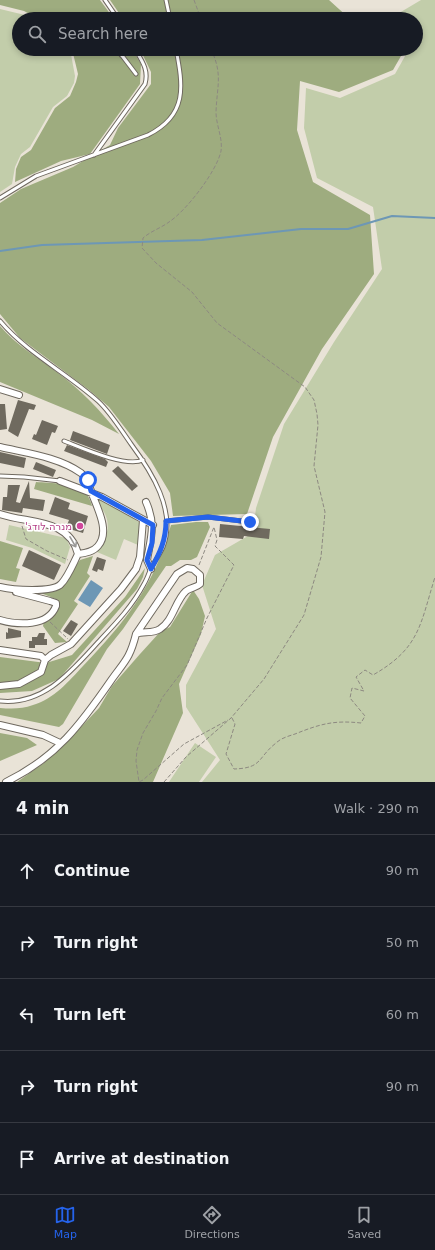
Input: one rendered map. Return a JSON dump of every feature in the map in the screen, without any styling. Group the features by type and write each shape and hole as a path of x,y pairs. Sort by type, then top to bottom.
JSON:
{"street":[{"path":"0,389 19,395"},
{"path":"0,447 65,465 80,473 88,480 103,522 98,546 92,550 78,554 62,583 57,587 38,590 3,588"},
{"path":"60,482 91,491 153,525"},
{"path":"146,502 153,525 152,543 147,560 151,569"},
{"path":"0,514 62,530 71,538 78,554"},
{"path":"0,686 19,684 40,672 46,660 51,655 73,643 121,589 136,569 140,557 143,542 142,520"},
{"path":"6,782 41,761 83,721 131,653 136,634 177,574 188,568 200,575 200,584 187,590 163,627 156,631 136,634"},
{"path":"0,620 27,623 47,619 55,609 56,602 3,588"},
{"path":"0,650 41,656 46,660"},
{"path":"0,725 43,736 60,743"}],"lane":[{"path":"105,0 113,12"},
{"path":"166,0 169,12"},
{"path":"122,56 136,74"},
{"path":"94,155 145,84 147,77 145,68 139,56"},
{"path":"0,198 36,176 155,131 172,115 178,107 182,93 181,72 178,56"},
{"path":"0,321 16,338 98,402 143,460 161,496 166,521 166,532 163,546 144,585 122,616 59,682 36,695 0,701"},
{"path":"64,441 111,458 131,463 143,460"},
{"path":"0,476 24,476 60,482"},
{"path":"166,521 208,517 250,522"}],"path":[{"path":"194,0 198,12"},
{"path":"164,782 186,756 231,718 264,679 304,615 321,557 325,512 314,466 318,425 314,400 305,387 216,323 192,292 156,263 142,248 143,238 179,215 197,194 217,164 221,152 221,145 216,116 219,75 214,56"},
{"path":"21,519 26,539 47,551 74,562"},
{"path":"197,572 201,556 214,527 217,540 215,546 234,565 207,618 187,665 162,698 156,712 143,733 137,750 136,762 139,782 143,781 184,744 231,718"},
{"path":"231,718 235,724 226,754 234,769 255,765 281,739 322,724 332,721 361,723 365,716 350,698 352,688 364,691 356,677 365,670 373,675 393,664 415,639 425,616 435,577"},
{"path":"47,619 73,643"}],"green space":[{"path":"0,0 100,0 109,12 26,12 0,5"},
{"path":"110,0 329,0 342,12 118,12"},
{"path":"421,0 435,0 435,782 202,782 220,760 186,707 186,685 216,629 202,585 215,555 253,533 256,508 284,424 334,342 382,269 373,207 317,178 304,128 306,88 340,98 395,74 405,56 423,56 423,12 401,12"},
{"path":"0,9 12,12 12,56 71,56 75,76 74,83 67,96 53,107 30,147 21,154 15,167 12,184 0,192"},
{"path":"74,56 136,56 141,64 140,84 90,154 61,161 15,182 16,169 21,157 31,150 55,108 70,96 78,74"},
{"path":"143,56 401,56 393,70 339,92 300,81 297,130 313,182 370,215 374,274 322,349 273,437 247,514 173,516 170,493 151,461 109,407 20,338 0,314 0,203 21,189 73,167 110,145 118,128 151,84 151,72"},
{"path":"0,326 20,345 75,386 98,409 119,434 92,420 0,382"},
{"path":"36,482 63,484 83,490 87,494 92,506 34,489"},
{"path":"98,498 109,502 140,523 138,545 124,539 116,560 97,552 103,543 108,528 106,517"},
{"path":"208,522 210,527 197,557 191,560 180,560 171,566 166,566 123,629 107,649 63,724 59,727 0,715 0,708 21,708 41,702 54,694 67,683 112,634 137,602 156,566 171,525"},
{"path":"9,525 66,538 70,547 65,564 32,548 6,540"},
{"path":"0,541 23,548 16,568 20,569 16,582 0,579"},
{"path":"93,556 87,573 90,576 74,601 78,604 58,634 67,642 55,643 43,626 44,621 57,610 58,600 36,591 47,591 61,587 68,580 80,560"},
{"path":"145,568 143,577 137,589 59,679 32,691 0,693 0,657 46,663 72,655 125,597"},
{"path":"193,590 199,599 205,616 201,634 179,684 183,713 153,782 17,782 44,763 63,746 99,708 112,686 140,654 160,632 170,627"},
{"path":"0,733 27,738 37,745 0,761"},
{"path":"195,743 216,757 199,782 169,782"}],"water":[{"path":"91,580 103,588 90,607 78,600"}],"building":[{"path":"18,400 36,405 34,410 29,409 18,437 8,431"},
{"path":"0,404 5,404 7,429 0,430"},
{"path":"42,420 58,426 55,433 52,432 47,445 32,439 34,434 36,435"},
{"path":"73,431 110,445 107,454 70,440"},
{"path":"67,445 105,459 108,462 106,467 64,451"},
{"path":"0,452 26,458 24,468 0,463"},
{"path":"36,462 56,470 53,477 33,469"},
{"path":"118,466 138,486 132,491 112,471"},
{"path":"29,481 30,498 45,500 43,511 23,508 22,513 2,510 3,497 7,497 8,485 20,485 16,502 20,503"},
{"path":"55,497 70,503 68,509 88,516 83,533 66,528 69,520 49,514"},
{"path":"220,524 270,529 269,539 244,536 243,539 219,537"},
{"path":"29,550 61,565 54,580 22,566"},
{"path":"97,557 106,560 103,571 98,569 97,572 92,570"},
{"path":"71,620 78,624 71,636 63,631"},
{"path":"8,628 21,631 21,637 6,639 6,632 8,633"},
{"path":"39,633 45,633 44,639 47,639 47,645 35,645 35,648 29,648 29,641 32,641 32,637 37,637"}],"waterway":[{"path":"0,251 42,245 202,240 301,229 348,229 392,216 435,218"}],"place":[{"name":"'מנרה לודג","path":"80,526"}],"route":[{"path":"88,480 91,491 153,525 152,543 147,560 147,563 151,569 163,546 166,532 166,521 190,520 208,517 250,522"}]}
